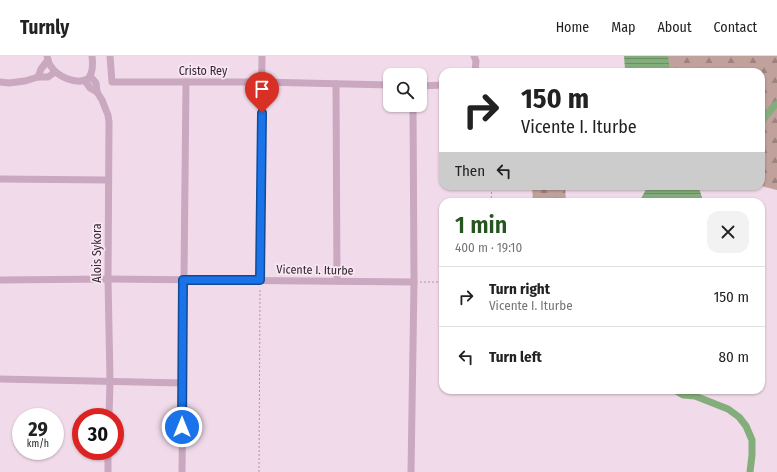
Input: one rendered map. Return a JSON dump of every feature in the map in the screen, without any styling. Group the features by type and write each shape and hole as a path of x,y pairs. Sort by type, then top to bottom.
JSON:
{"street":[{"path":"47,58 49,64 55,72 68,79 74,80 88,78 92,64 92,56"},
{"name":"Cristo Rey","path":"110,56 112,82 262,82 383,85"},
{"path":"260,280 262,56"},
{"path":"474,56 476,61 475,68"},
{"path":"38,77 47,58"},
{"path":"0,82 9,83 25,81 48,76 55,72"},
{"name":"Alois Sykora","path":"88,78 96,84 97,92 102,100 109,122 109,408"},
{"path":"182,472 186,82"},
{"path":"336,84 337,281"},
{"path":"427,86 439,85"},
{"path":"411,472 414,282 413,112"},
{"path":"0,179 108,180"},
{"name":"Vicente I. Iturbe","path":"0,280 108,279 414,282"},
{"path":"0,379 183,383"},
{"path":"108,460 108,472"}],"path":[{"path":"259,472 260,280"},
{"path":"414,282 439,282"}],"green space":[{"path":"657,56 777,56 777,190 765,187 765,68 658,68"},
{"path":"532,190 565,190 566,198 533,198"}],"shaded area":[{"path":"624,56 668,56 670,68 625,68"},
{"path":"646,190 699,190 702,197 702,198 641,198"}],"waterway":[{"path":"765,117 777,104"},
{"path":"681,394 695,396 728,409 739,417 746,426 752,440 750,472"}],"route":[{"path":"182,427 183,280 260,280 262,113"}]}
